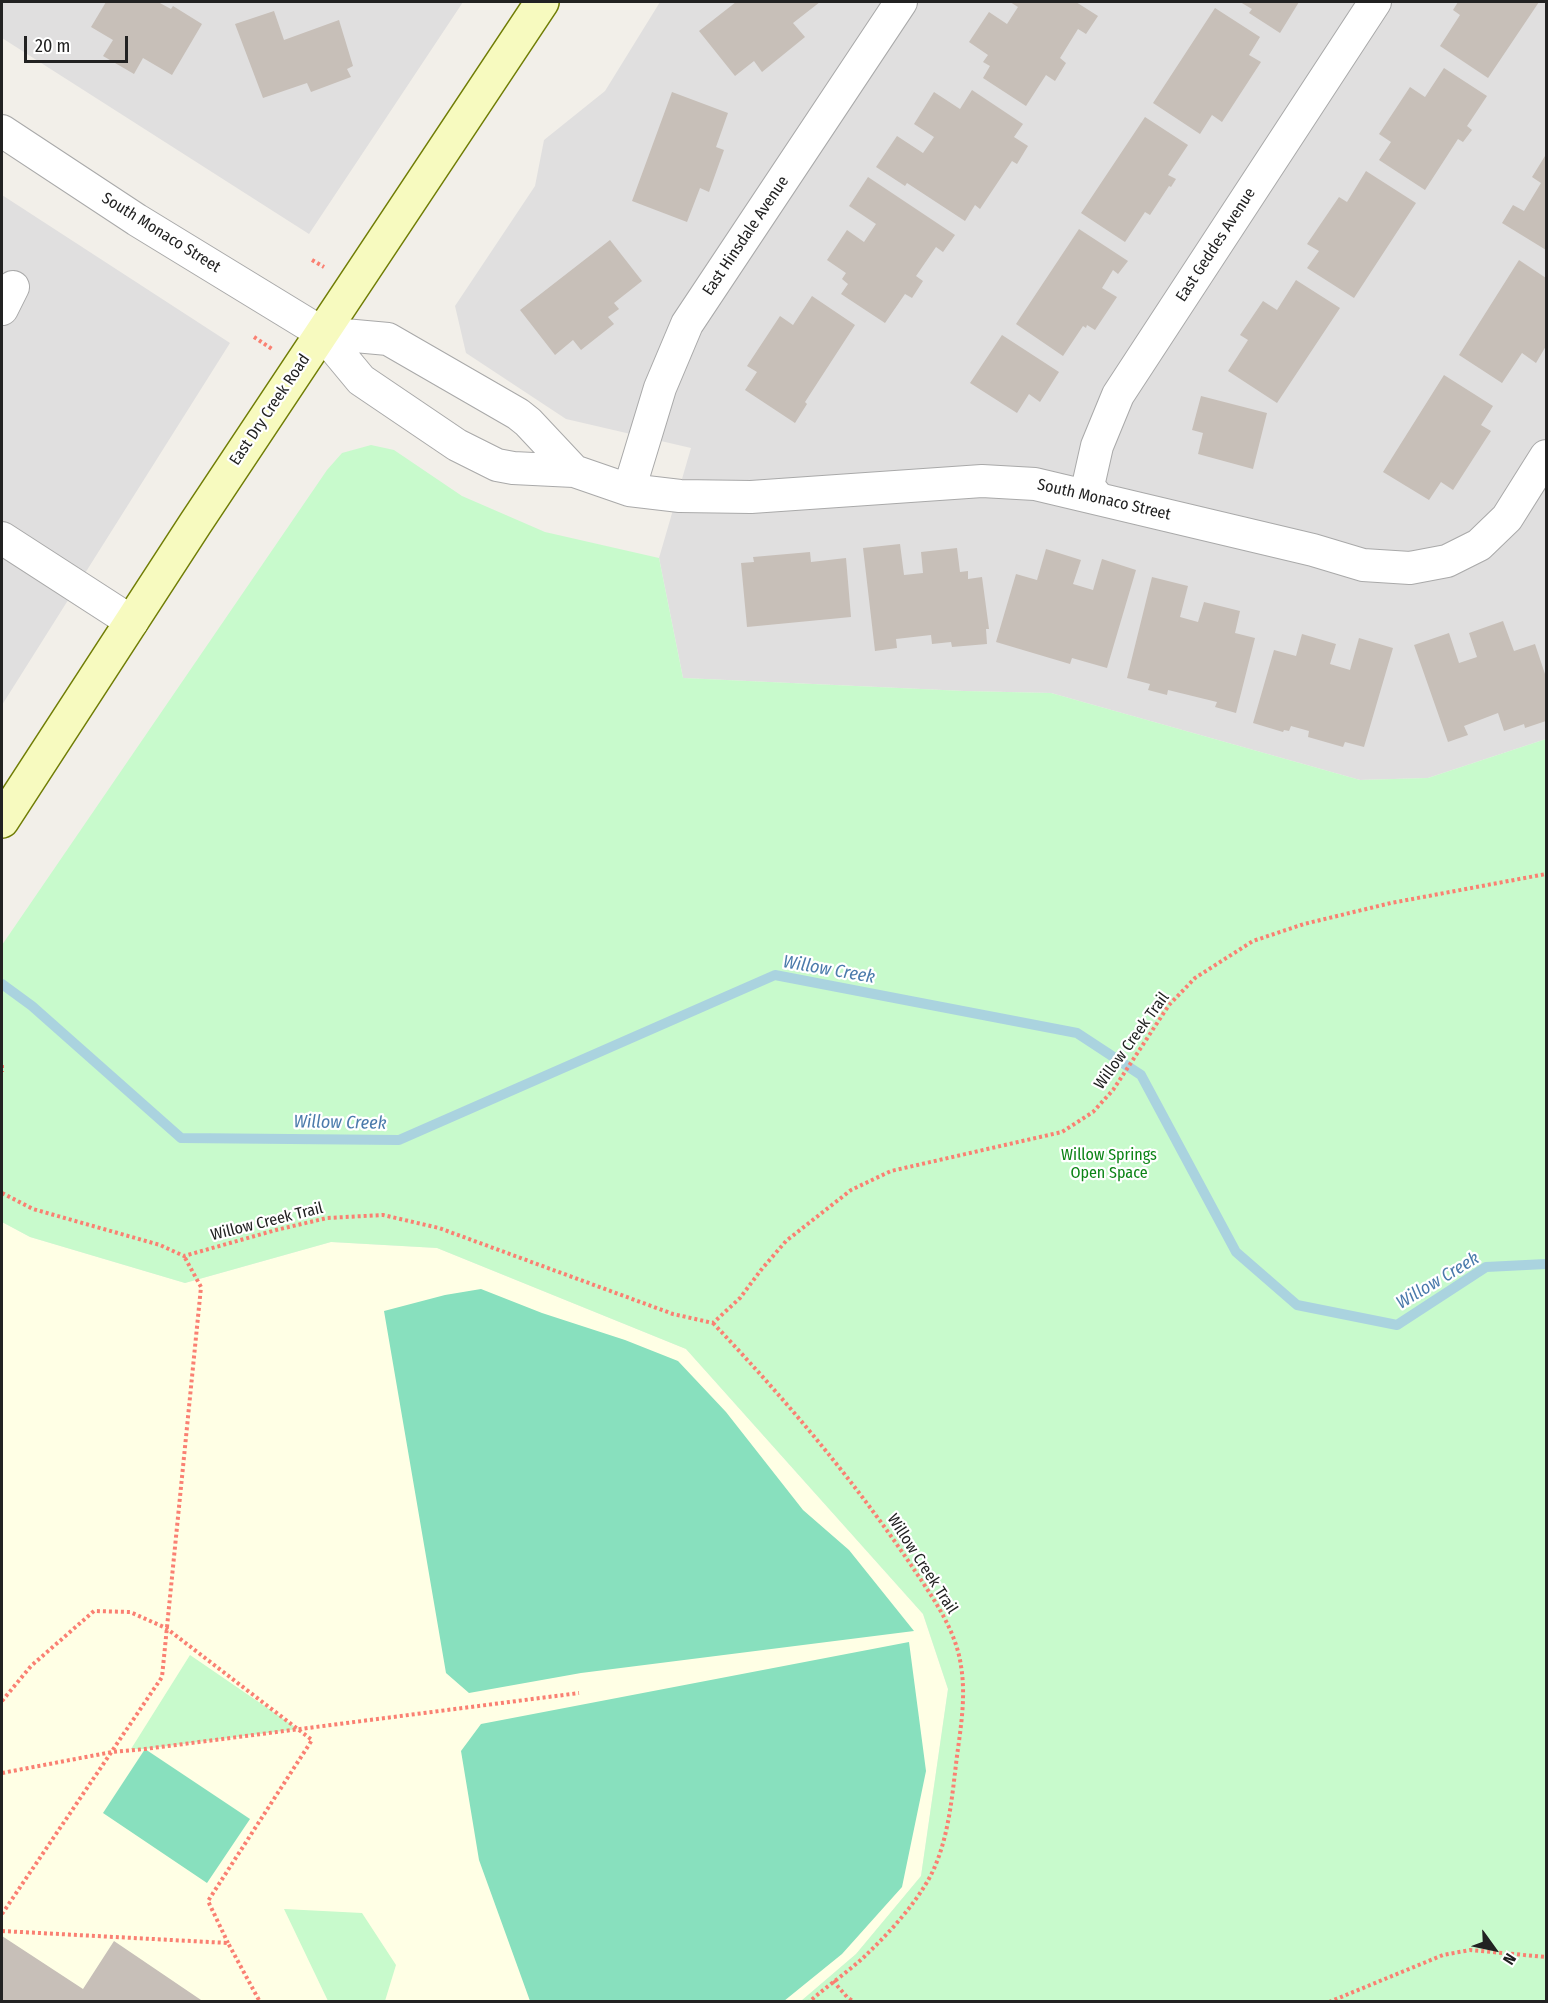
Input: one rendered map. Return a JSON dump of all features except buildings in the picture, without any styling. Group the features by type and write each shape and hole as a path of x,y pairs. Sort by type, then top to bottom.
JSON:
{"main road":[{"name":"East Dry Creek Road","path":"2,821 542,2"}],"street":[{"name":"East Hinsdale Avenue","path":"629,490 660,388 687,324 901,2"},
{"name":"East Geddes Avenue","path":"1098,498 1088,486 1097,446 1118,395 1375,2"},
{"name":"South Monaco Street","path":"2,131 137,220 322,333 362,380 457,444 497,465 574,471 629,490 680,496 751,497 982,481 1035,484 1302,548 1363,565 1410,568 1447,561 1479,545 1507,518 1546,456"},
{"name":"South Monaco Street","path":"322,333 388,339 518,414 574,471"},
{"path":"2,538 132,622"}],"path":[{"name":"Willow Creek Trail","path":"713,1323 740,1298 786,1241 851,1190 891,1171 1062,1132 1094,1112 1113,1090 1169,1005 1195,978 1253,941 1304,924 1391,903 1546,874"},
{"path":"2,1065 2,1072"},
{"path":"2,1193 33,1209 160,1245 184,1257 201,1287 162,1677 2,1914"},
{"name":"Willow Creek Trail","path":"184,1257 276,1230 327,1218 383,1215 440,1228 673,1314 713,1323 741,1352 807,1430 889,1533 940,1610 953,1637 961,1665 963,1709 952,1797 943,1846 930,1876 905,1912 864,1957 809,2001"},
{"path":"2,1701 31,1666 94,1611 130,1612 166,1628 312,1740 208,1901 260,2001"},
{"path":"2,1764 4,1772 112,1752 579,1693"},
{"path":"2,1931 228,1943"},
{"path":"1329,2001 1443,1955 1470,1950 1546,1958"},
{"path":"832,1981 854,2001"}],"shaded area":[{"path":"2,2 463,2 309,234 2,38"},
{"path":"660,2 1546,2 1546,739 1428,778 1360,780 1051,693 683,678 659,558 691,448 566,419 466,353 455,306 535,186 544,140 605,91"},
{"path":"2,195 230,343 2,705"},
{"path":"2,1222 30,1237 185,1283 331,1242 437,1248 686,1349 923,1614 948,1689 921,1876 856,1954 801,2001 2,2001"}],"green space":[{"name":"Willow Springs Open Space","path":"371,445 394,450 462,496 545,532 659,558 683,678 1051,693 1360,780 1428,778 1546,739 1546,2001 801,2001 856,1954 921,1876 948,1689 923,1614 686,1349 437,1248 331,1242 185,1283 30,1237 2,1222 2,945 327,470 342,453"},
{"path":"481,1289 678,1361 726,1412 803,1510 849,1550 914,1631 581,1673 469,1693 446,1673 384,1311 445,1295"},
{"path":"909,1642 926,1771 902,1887 842,1954 784,2001 530,2001 479,1860 461,1751 481,1724"},
{"path":"190,1655 298,1729 131,1749"},
{"path":"145,1749 250,1819 207,1883 103,1813"},
{"path":"284,1909 362,1913 396,1965 385,2001 328,2001"}],"waterway":[{"name":"Willow Creek","path":"2,984 32,1006 181,1138 399,1140 775,975 1077,1033 1141,1075 1236,1252 1297,1305 1397,1325 1486,1267 1546,1264"}]}
